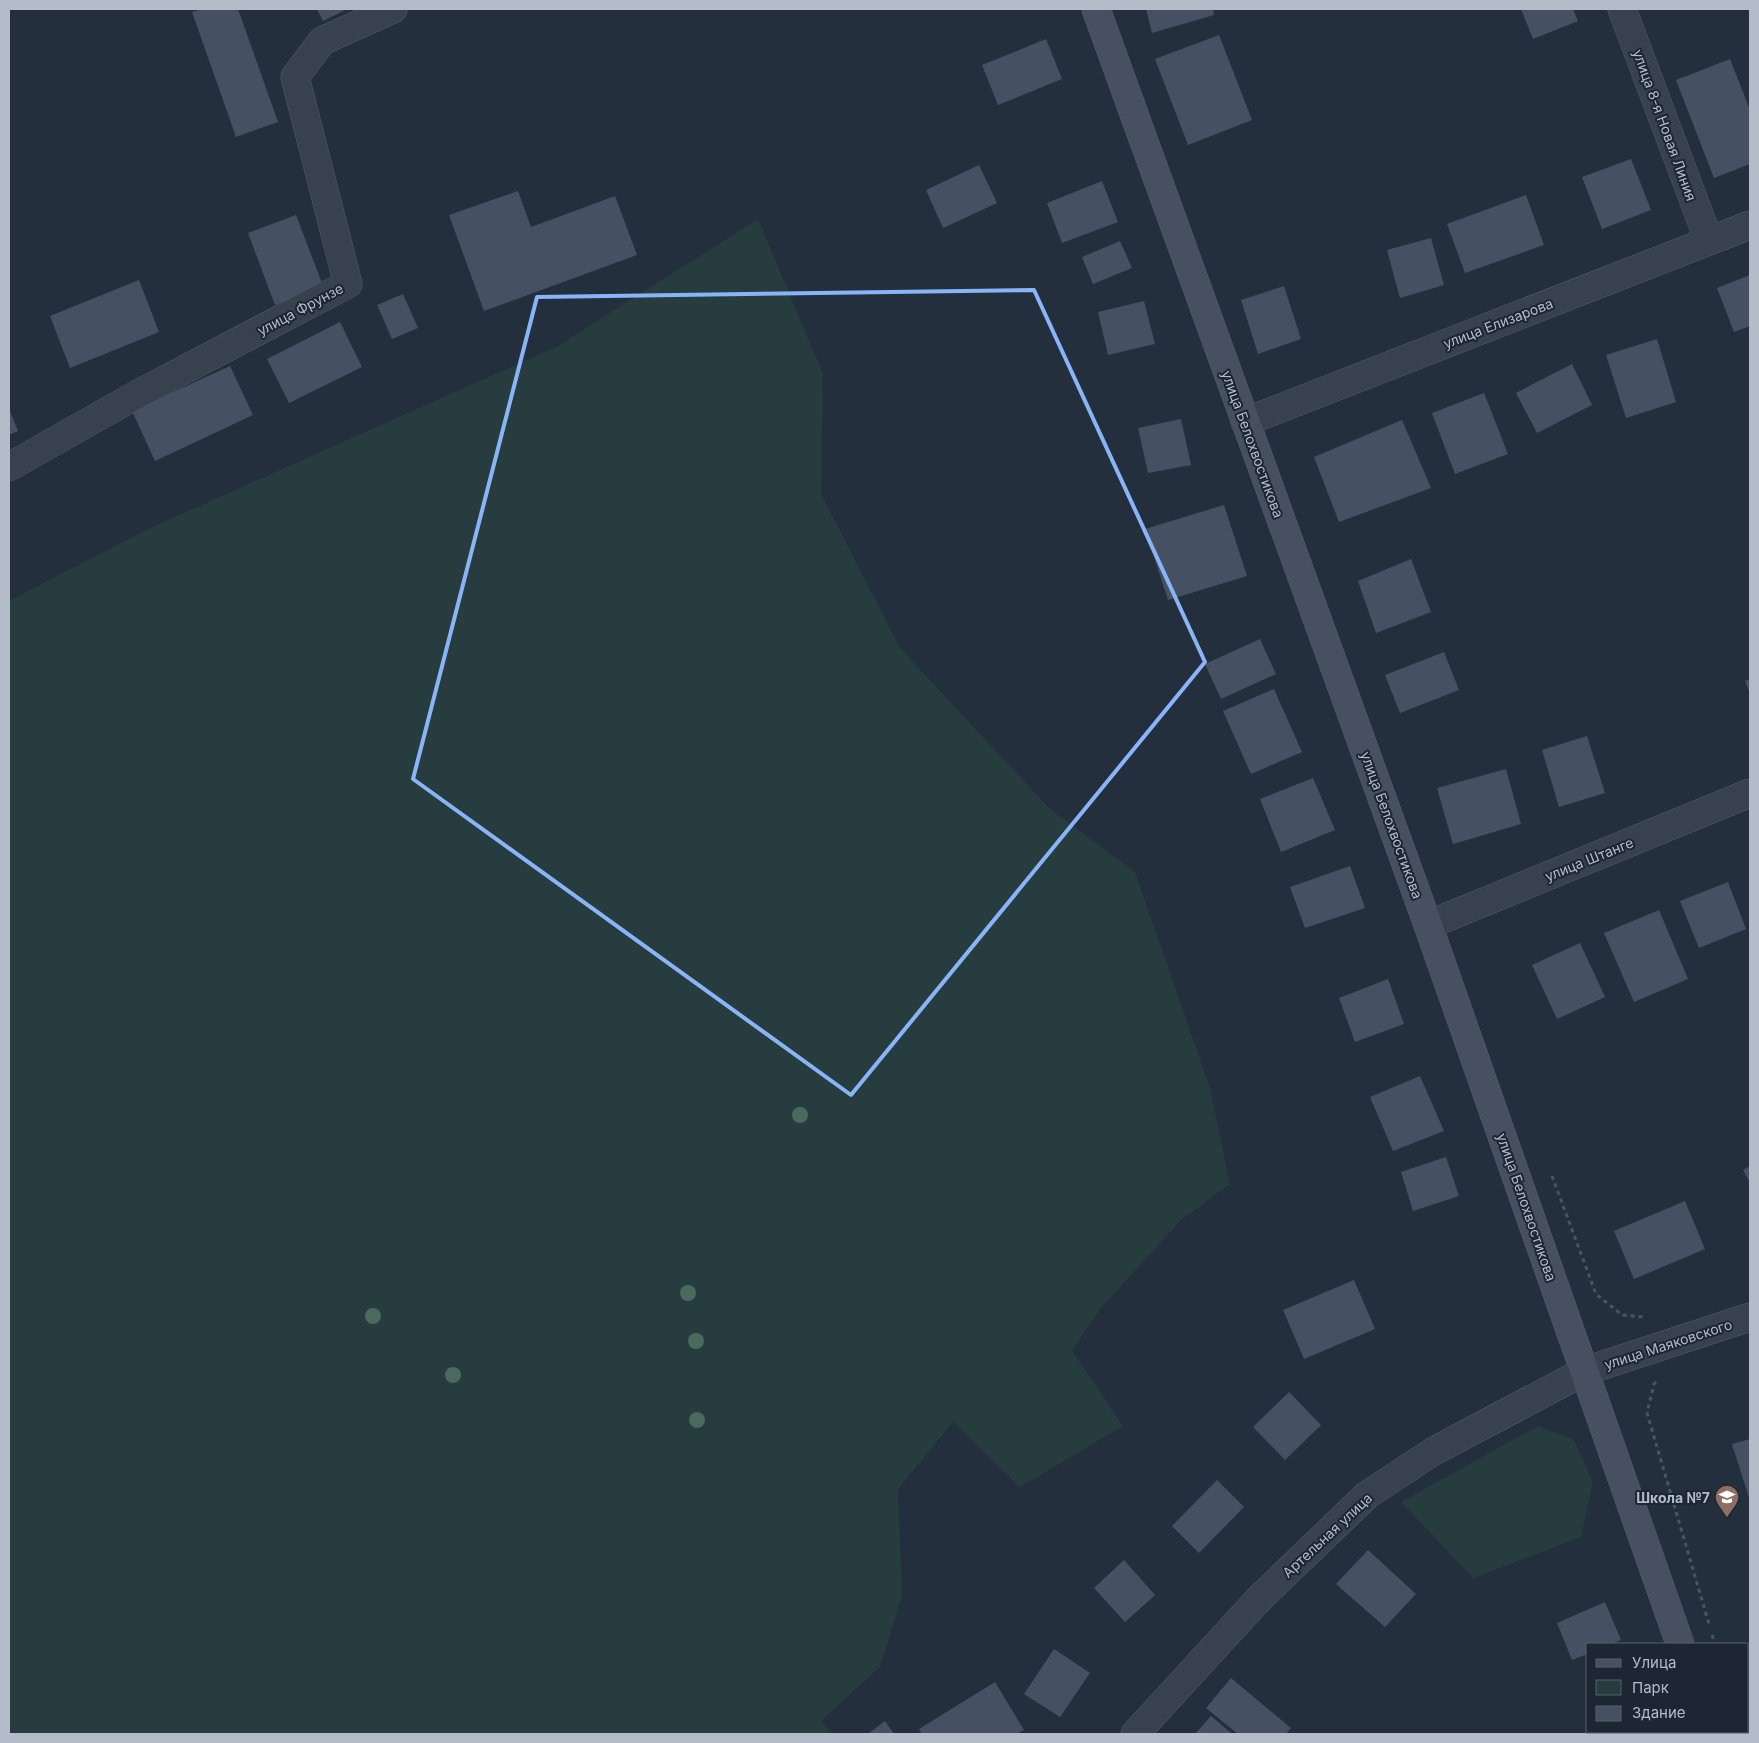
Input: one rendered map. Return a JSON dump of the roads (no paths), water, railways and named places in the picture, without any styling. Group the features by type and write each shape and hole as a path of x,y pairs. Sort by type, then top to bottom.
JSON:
{"main road":[{"name":"улица Белохвостикова","path":"1096,9 1428,925 1680,1643"}],"street":[{"name":"улица Фрунзе","path":"9,467 138,394 348,284 295,77 322,42 393,9"},
{"name":"улица 8-я Новая Линия","path":"1622,9 1709,241"},
{"name":"улица Елизарова","path":"1245,422 1750,225"},
{"name":"улица Штанге","path":"1428,925 1750,793"},
{"name":"улица Маяковского","path":"1585,1371 1750,1317"},
{"name":"Артельная улица","path":"1135,1734 1257,1602 1367,1495 1434,1451 1585,1371"}],"place":[{"name":"Школа №7","path":"1727,1518"}]}
